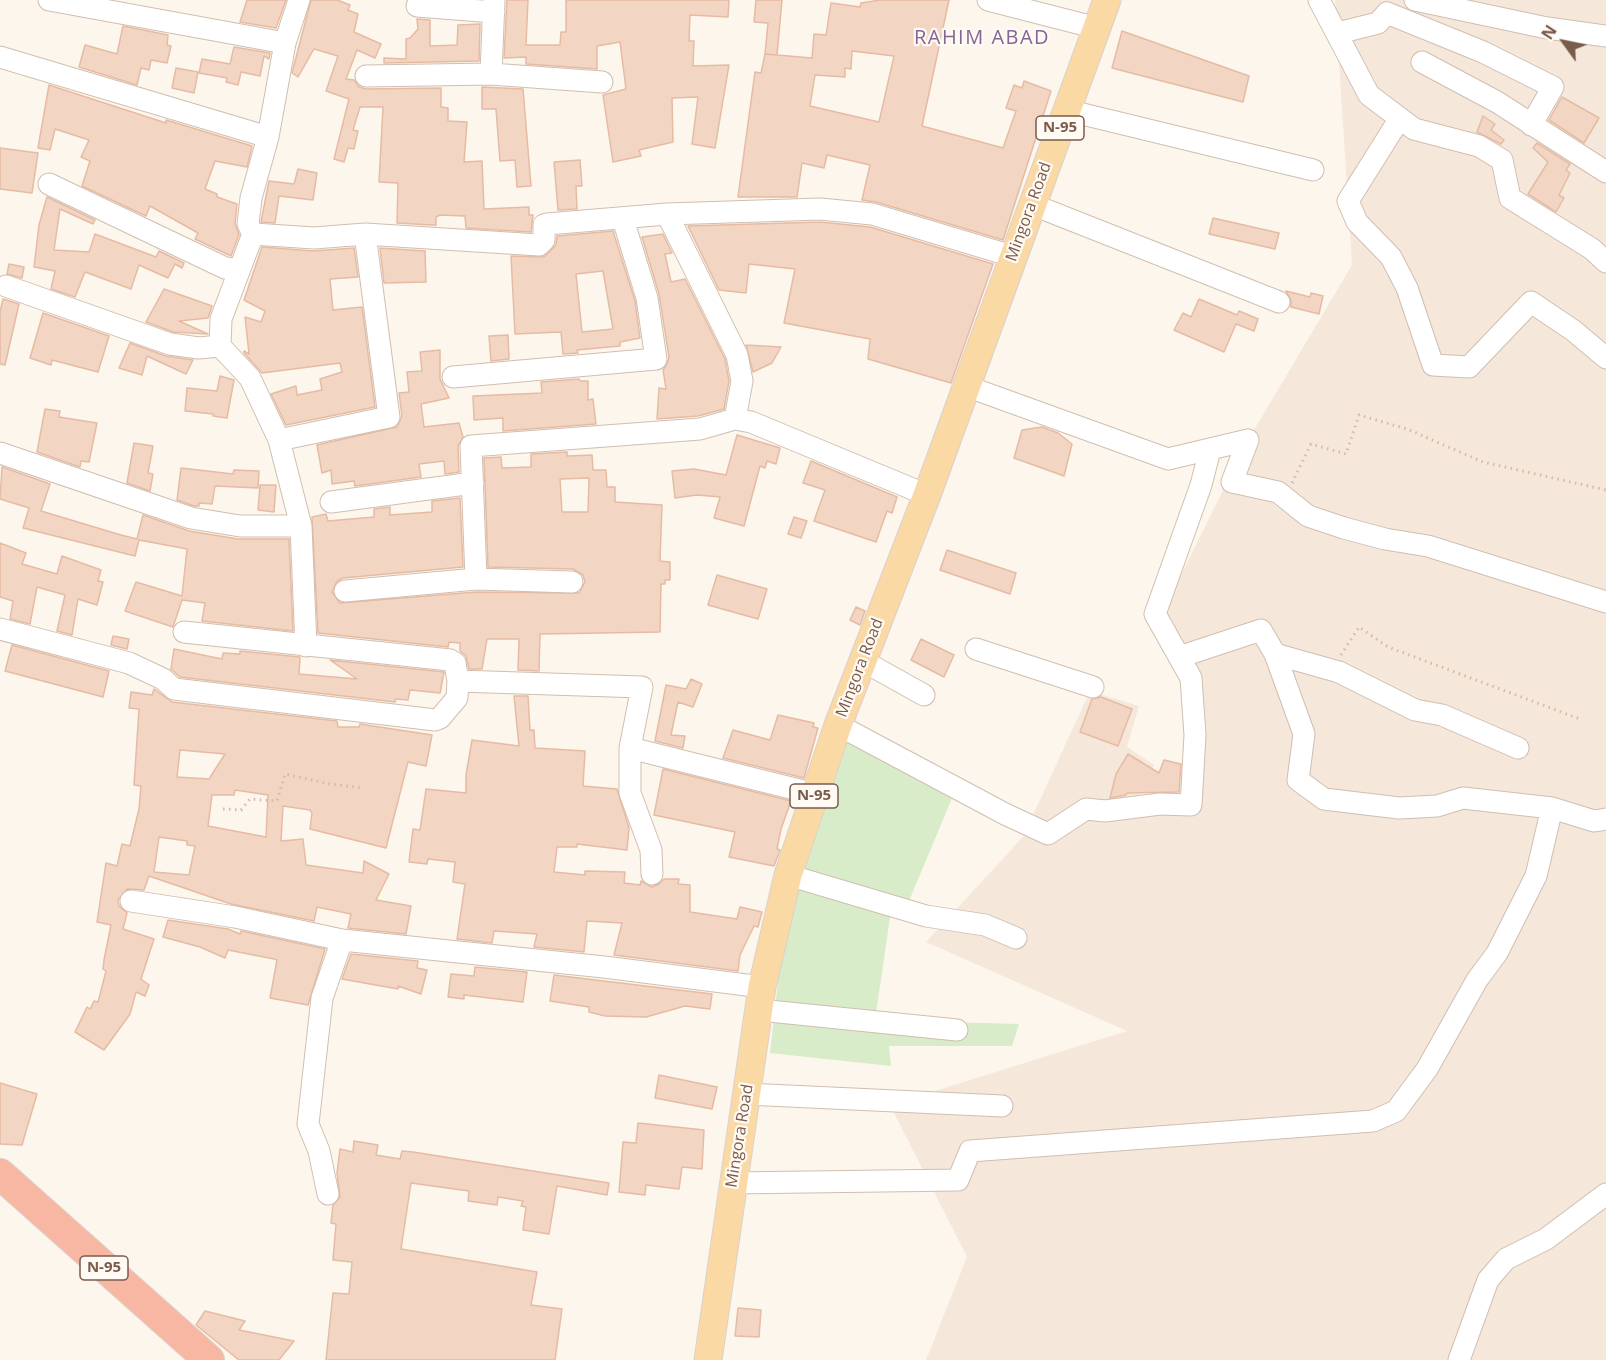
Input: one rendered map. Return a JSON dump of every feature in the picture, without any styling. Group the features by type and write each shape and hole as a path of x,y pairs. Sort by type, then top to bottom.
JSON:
{"highway":[{"name":"N-95","path":"0,1174 209,1360"}],"main road":[{"name":"Mingora Road","path":"708,1360 760,999 788,875 838,725 927,495 1107,0"}],"street":[{"path":"49,0 285,42"},
{"path":"299,0 285,42 268,137 251,198 248,224 253,234 222,319 220,346 250,378 279,440 301,526 306,646"},
{"path":"988,0 1097,28"},
{"path":"1319,0 1369,95 1414,129 1479,146 1502,160 1510,198 1592,249 1606,262"},
{"path":"1415,0 1547,28 1606,36"},
{"path":"417,6 494,6 491,74"},
{"path":"1338,33 1378,23 1387,13 1483,52 1553,87 1531,124"},
{"path":"0,57 268,137"},
{"path":"1422,62 1497,102 1606,172"},
{"path":"366,76 491,74 602,82"},
{"path":"1066,110 1313,170"},
{"path":"1400,118 1348,201 1357,222 1391,257 1397,268 1407,288 1434,365 1469,367 1531,302 1574,331 1606,358"},
{"path":"49,184 225,268 239,270"},
{"path":"1031,204 1279,302"},
{"path":"253,234 314,238 365,234 539,245 544,240 544,228 547,224 668,214 820,209 872,214 1012,256"},
{"path":"668,214 736,355 742,381 735,419"},
{"path":"453,376 656,359 647,298 622,219"},
{"path":"279,440 389,417 365,234"},
{"path":"6,286 170,344 199,348 220,346"},
{"path":"966,386 1168,459 1248,440 1232,482 1278,492 1308,516 1344,528 1385,539 1428,546 1606,602"},
{"path":"476,579 471,446 700,429 735,419 751,422 927,495"},
{"path":"838,725 1005,814 1048,834 1086,809 1105,811 1160,804 1191,805 1195,735 1191,678 1155,614 1202,485 1210,450"},
{"path":"0,453 190,518 240,526 301,526"},
{"path":"331,502 473,483"},
{"path":"345,591 476,579 572,582"},
{"path":"0,628 129,663 163,679 174,689 423,719 440,718 457,698 458,681 455,663 450,660 184,632"},
{"path":"1179,657 1261,630 1275,654 1304,734 1298,780 1324,800 1399,808 1437,806 1463,798 1552,808 1594,821 1606,819"},
{"path":"976,649 1093,687"},
{"path":"1275,654 1332,669 1415,710 1442,715 1518,748"},
{"path":"862,662 924,695"},
{"path":"458,681 642,687 630,748 630,793 651,850 652,874"},
{"path":"630,748 815,795"},
{"path":"732,1183 958,1180 970,1151 1373,1121 1396,1111 1427,1069 1477,980 1497,953 1536,876 1552,808"},
{"path":"788,875 926,916 985,926 1016,938"},
{"path":"131,901 235,917 342,940 604,967 760,999 957,1030"},
{"path":"328,1194 319,1151 308,1124 322,998 342,940"},
{"path":"746,1094 1002,1106"},
{"path":"1459,1360 1488,1280 1506,1259 1546,1239 1606,1194"}],"path":[{"path":"1285,498 1311,444 1346,454 1359,415 1407,429 1483,462 1606,490"},
{"path":"1332,669 1359,627 1388,647 1580,719"},
{"path":"223,809 241,810 250,799 277,801 285,774 330,784 363,788"}],"shaded area":[{"path":"1335,0 1606,0 1606,1360 926,1360 967,1257 890,1105 1127,1031 926,942 1023,837 1090,691 1139,706 1127,747 1154,765 1136,803 1185,799 1188,735 1182,679 1151,626 1175,587 1248,440 1352,265"}],"green space":[{"path":"838,725 955,791 909,901 892,904 875,1020 1019,1024 1012,1046 889,1046 891,1066 770,1053 778,981 785,946"}],"building":[{"path":"247,0 286,0 276,28 240,22"},
{"path":"311,0 337,0 350,5 348,10 358,14 354,32 381,44 375,58 357,50 346,79 354,80 359,87 366,89 441,88 441,107 448,108 448,121 467,122 464,162 482,161 484,209 529,207 529,215 533,215 531,232 466,228 465,216 440,215 436,217 436,225 397,223 398,183 379,182 383,107 360,107 353,130 358,131 354,149 348,148 344,162 334,159 349,99 326,91 338,56 314,49 298,77 292,73"},
{"path":"507,0 528,0 526,45 560,45 561,32 566,32 566,0 729,0 728,17 690,15 689,41 694,41 693,66 729,65 715,148 692,144 698,97 672,98 673,142 639,150 641,156 613,162 603,95 626,89 620,42 597,46 597,69 526,64 526,57 504,58"},
{"path":"756,0 782,0 777,55 765,54 768,23 754,22"},
{"path":"880,0 949,0 922,126 1003,148 1016,111 1006,108 1014,85 1022,88 1024,81 1051,91 1003,240 876,202 862,200 870,165 827,155 824,168 802,163 797,197 738,197 755,72 761,73 765,54 812,58 814,34 826,35 831,3 860,7 861,3","holes":["852,51 894,56 879,122 810,106 815,75 845,77 845,68 851,69"]},
{"path":"417,19 430,20 430,46 457,45 458,25 480,24 479,61 384,63 384,58 406,59 406,39 418,29"},
{"path":"123,26 168,35 167,45 171,46 167,63 151,60 149,70 141,68 137,85 79,67 85,45 117,54"},
{"path":"1122,31 1249,76 1243,102 1112,68"},
{"path":"234,47 270,53 269,59 264,56 260,76 241,72 238,85 226,82 227,78 199,73 202,59 230,64"},
{"path":"176,68 198,72 194,93 172,88"},
{"path":"49,85 166,123 166,120 252,146 247,167 215,161 205,189 217,194 217,197 237,204 235,223 239,235 231,256 195,239 198,233 150,206 146,216 82,186 90,161 81,157 89,140 55,129 50,150 38,148"},
{"path":"482,87 523,89 531,186 517,187 515,160 500,161 496,109 482,109"},
{"path":"1562,97 1599,118 1584,143 1549,120"},
{"path":"1483,116 1495,124 1491,130 1504,140 1501,144 1477,132"},
{"path":"1537,143 1570,164 1566,170 1570,173 1559,195 1564,198 1556,212 1528,194 1548,162 1533,148"},
{"path":"0,148 38,153 32,193 0,189"},
{"path":"580,160 582,186 576,186 577,209 558,210 554,162"},
{"path":"298,169 317,173 313,200 279,196 275,223 261,222 269,181 294,184"},
{"path":"47,197 95,220 93,224 60,209 54,250 89,252 95,234 156,257 159,251 184,263 182,268 175,264 168,278 139,265 131,289 85,272 75,297 51,289 55,271 34,267 39,225"},
{"path":"1213,218 1279,233 1275,249 1209,234"},
{"path":"820,222 870,227 993,264 951,383 868,359 870,339 784,323 795,269 749,264 746,293 719,290 688,226"},
{"path":"613,231 635,301 640,338 620,342 620,346 577,350 578,353 563,354 561,332 515,334 511,256 544,257 556,245 557,236","holes":["603,271 613,329 582,332 576,274"]},
{"path":"663,234 672,253 665,254 671,282 685,279 725,359 729,381 724,409 698,416 657,419 659,388 666,389 663,370 669,357 659,294 642,237"},
{"path":"262,247 313,251 354,248 358,277 330,279 333,310 362,307 375,407 286,425 271,394 296,386 297,395 322,390 320,379 342,372 340,363 262,373 244,353 244,351 249,354 245,317 261,322 265,311 244,300"},
{"path":"380,248 425,251 426,282 384,283"},
{"path":"9,264 24,267 22,278 7,274"},
{"path":"164,289 212,306 208,318 179,321 208,334 173,332 146,322"},
{"path":"1286,291 1310,297 1311,293 1323,296 1319,314 1291,307 1291,300"},
{"path":"3,299 19,304 5,365 0,364 0,312"},
{"path":"1199,299 1237,315 1239,311 1258,319 1254,331 1236,324 1224,352 1174,330 1183,313 1191,317"},
{"path":"43,313 109,336 98,372 52,360 51,365 30,358"},
{"path":"508,335 509,359 491,361 489,336"},
{"path":"130,343 166,356 193,360 186,374 147,356 142,375 119,368"},
{"path":"746,345 781,347 772,363 753,372"},
{"path":"440,350 440,379 449,398 421,404 424,427 459,423 463,437 458,446 459,472 445,474 444,461 419,464 421,477 355,486 354,481 332,484 331,470 322,473 317,445 397,427 402,416 399,393 409,392 407,372 422,371 420,352"},
{"path":"220,376 234,380 227,418 185,411 187,388 217,391"},
{"path":"579,379 588,381 588,400 593,399 596,424 503,431 503,418 474,420 473,396 542,393 541,382"},
{"path":"45,409 60,411 59,417 97,423 89,462 81,461 80,467 37,452"},
{"path":"1042,427 1058,433 1072,444 1064,476 1014,458 1022,430"},
{"path":"737,435 780,448 776,464 767,461 765,468 760,466 744,526 714,518 720,497 697,495 675,498 672,471 694,469 726,475"},
{"path":"134,443 153,446 148,473 153,474 150,491 127,483"},
{"path":"567,452 567,456 592,455 593,470 606,470 607,487 615,487 615,502 662,505 660,561 670,562 670,580 665,580 665,584 661,584 660,632 540,634 539,671 518,670 519,639 487,639 482,669 469,669 466,656 460,651 460,643 449,642 448,647 318,633 312,517 326,514 328,521 374,517 374,509 390,507 390,515 432,512 432,501 460,498 463,567 343,578 337,581 332,592 340,603 476,592 579,593 585,582 583,575 573,569 488,567 484,458 501,457 502,468 531,467 531,454","holes":["589,478 588,512 562,512 560,479"]},
{"path":"811,461 897,497 892,513 887,511 876,542 814,521 825,490 803,483"},
{"path":"2,467 50,484 41,511 121,535 137,539 143,515 189,531 238,539 289,539 293,631 202,621 205,603 182,600 173,627 125,611 136,582 182,596 187,549 139,540 135,556 23,528 29,508 0,499"},
{"path":"181,468 233,474 234,470 259,471 258,488 215,486 212,504 199,503 199,506 194,506 177,500"},
{"path":"260,485 276,485 274,512 258,510"},
{"path":"794,517 807,521 801,538 788,534"},
{"path":"0,543 26,553 22,564 57,574 62,556 101,570 98,581 103,582 97,605 78,599 72,635 57,631 65,595 37,587 30,624 10,619 13,601 0,597"},
{"path":"947,550 1016,573 1010,594 940,570"},
{"path":"717,575 767,589 758,619 708,605"},
{"path":"856,607 865,611 860,625 850,620"},
{"path":"113,636 129,639 127,649 111,645"},
{"path":"921,639 954,655 944,677 911,660"},
{"path":"12,645 109,671 103,697 5,671"},
{"path":"174,649 222,659 223,653 240,654 240,651 300,657 299,674 357,679 330,660 444,672 440,693 410,690 408,700 396,699 395,702 180,677 171,669"},
{"path":"691,679 702,684 693,707 678,702 671,735 685,736 683,748 655,741 666,685 686,689"},
{"path":"154,689 172,702 337,721 338,727 359,727 360,724 432,735 426,766 408,762 386,848 310,829 312,813 310,810 283,806 281,841 303,839 306,865 363,873 364,861 389,874 376,900 411,906 406,934 348,928 351,914 317,907 314,921 231,904 149,876 144,890 127,889 118,900 119,906 127,913 123,929 154,939 141,979 149,985 145,996 136,992 130,1014 104,1050 75,1032 87,1007 90,1009 94,1001 98,1002 106,971 103,969 111,925 97,922 106,863 117,866 122,844 130,846 139,809 141,786 134,785 139,709 129,708 131,692 152,695","holes":["180,750 225,754 209,779 177,777","235,790 268,795 266,837 208,826 212,795 234,795","159,837 187,841 187,845 195,846 189,875 154,872"]},
{"path":"514,696 528,696 530,730 534,730 535,748 585,751 583,786 617,789 629,828 627,850 577,844 577,847 557,847 554,872 585,875 585,871 625,872 624,883 640,885 641,881 652,887 664,879 679,879 678,884 690,885 690,912 737,919 740,907 762,912 758,927 754,926 740,955 738,971 614,955 622,923 587,921 584,952 534,947 537,934 494,931 492,943 457,939 465,884 453,882 455,862 428,859 427,864 409,862 413,829 420,830 426,789 466,793 466,775 472,740 519,746"},
{"path":"1101,697 1132,709 1118,746 1080,732 1092,699"},
{"path":"778,715 814,723 813,727 818,728 804,778 723,758 733,730 770,740"},
{"path":"1128,754 1159,773 1164,760 1181,764 1179,792 1127,793 1110,798 1116,774"},
{"path":"663,769 791,801 781,829 777,849 780,850 774,866 729,857 735,832 654,815"},
{"path":"168,920 228,929 240,934 241,931 325,949 308,1005 270,998 277,960 228,950 225,958 200,947 163,937"},
{"path":"351,954 418,961 417,968 427,970 421,994 398,986 398,989 342,979"},
{"path":"475,967 527,972 523,1002 464,995 464,999 448,997 451,974 474,976"},
{"path":"554,975 712,994 710,1009 685,1006 646,1017 605,1016 589,1012 589,1007 550,1001"},
{"path":"659,1075 717,1087 712,1109 655,1098"},
{"path":"0,1083 37,1094 22,1145 0,1144"},
{"path":"638,1123 704,1130 702,1169 682,1167 679,1189 646,1185 645,1195 619,1192 623,1142 636,1143"},
{"path":"354,1141 378,1145 376,1155 400,1159 402,1151 413,1152 609,1183 607,1195 557,1186 549,1234 523,1230 526,1207 521,1206 523,1201 498,1197 497,1205 468,1201 469,1191 411,1183 401,1249 537,1272 531,1305 562,1309 555,1360 326,1360 333,1293 349,1294 352,1262 333,1260 336,1224 331,1223 333,1205 340,1197 337,1173 340,1149 353,1152"},
{"path":"738,1308 761,1310 759,1337 735,1336"},
{"path":"205,1311 245,1321 239,1330 294,1341 279,1360 239,1360 196,1325"}],"district":[{"name":"RAHIM ABAD","path":"982,38"}]}
